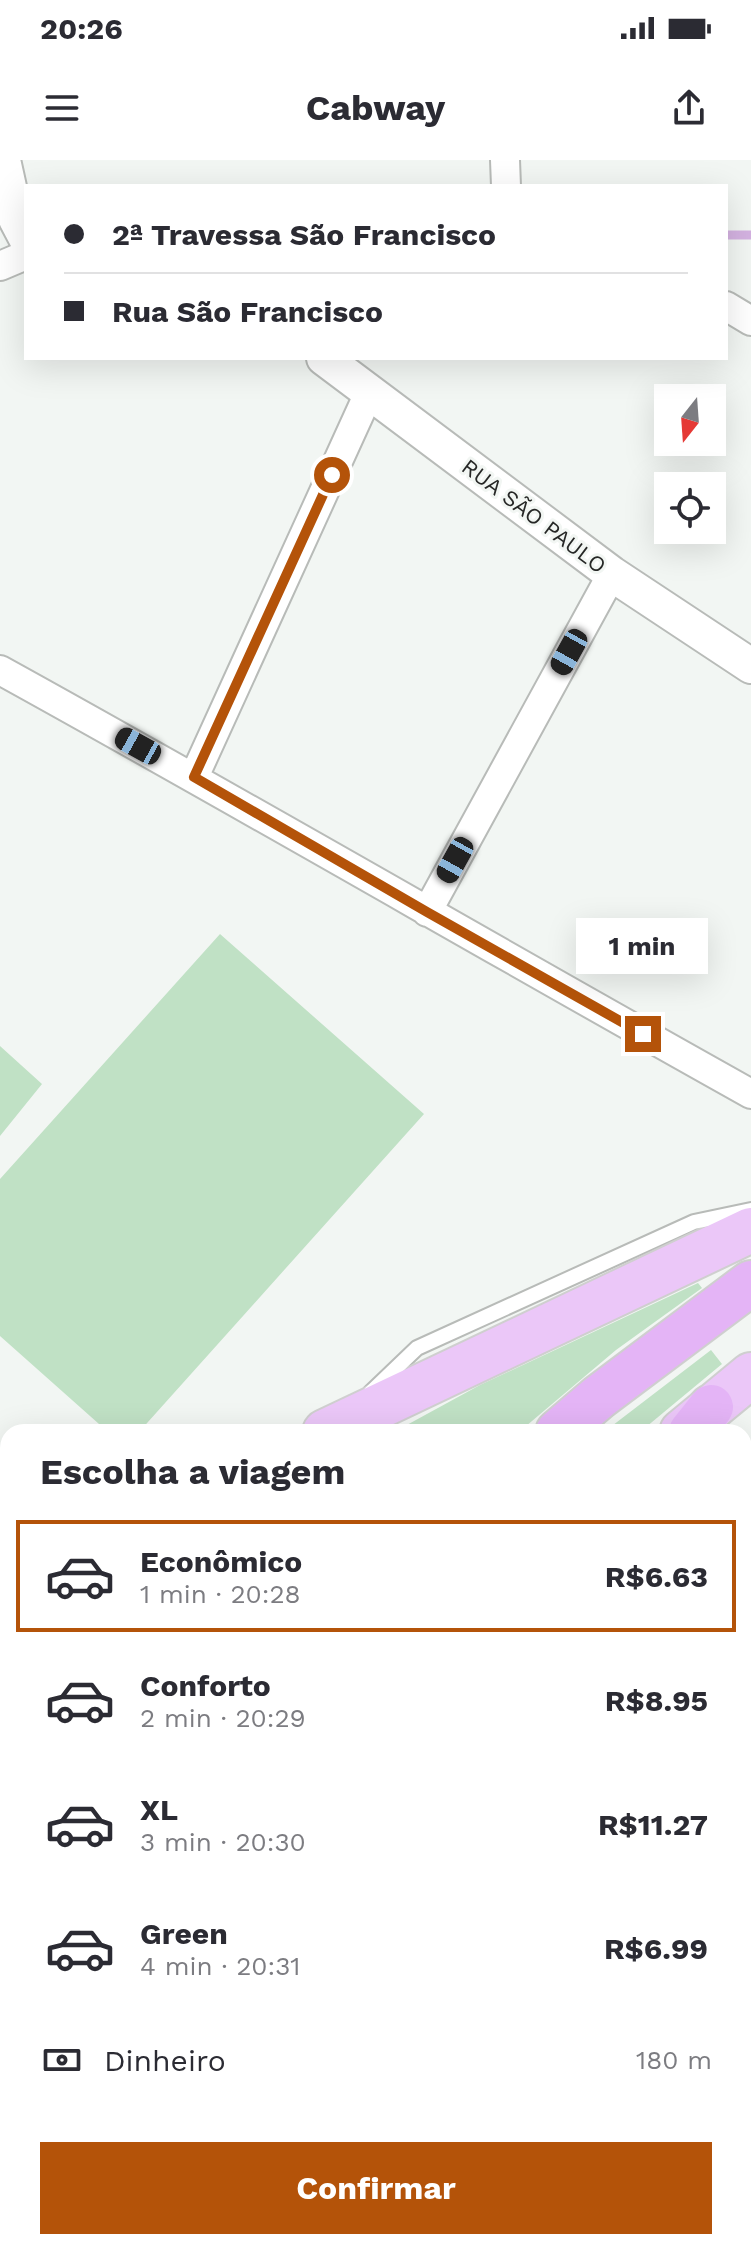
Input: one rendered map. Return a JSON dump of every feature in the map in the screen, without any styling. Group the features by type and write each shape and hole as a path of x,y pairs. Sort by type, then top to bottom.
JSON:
{"highway":[{"path":"567,1424 751,1283"}],"main road":[{"path":"344,1424 751,1230"},
{"path":"695,1424 751,1375"}],"street":[{"path":"3,160 23,225"},
{"path":"505,160 506,184"},
{"path":"0,266 24,256"},
{"path":"728,307 751,321"},
{"name":"RUA SÃO PAULO","path":"327,360 612,574 751,666"},
{"path":"194,777 369,393"},
{"path":"427,912 612,574"},
{"path":"0,670 751,1094"}],"lane":[{"path":"336,1424 417,1348 694,1222 751,1210"}],"green space":[{"path":"220,934 424,1114 146,1424 99,1424 0,1336 0,1179"},
{"path":"0,1046 42,1084 0,1136"},
{"path":"698,1283 702,1288 616,1350 528,1424 409,1424 480,1385"},
{"path":"711,1350 722,1364 650,1424 614,1424"}],"waterway":[{"path":"728,235 751,235"}],"route":[{"path":"332,475 194,777 643,1034"}]}
